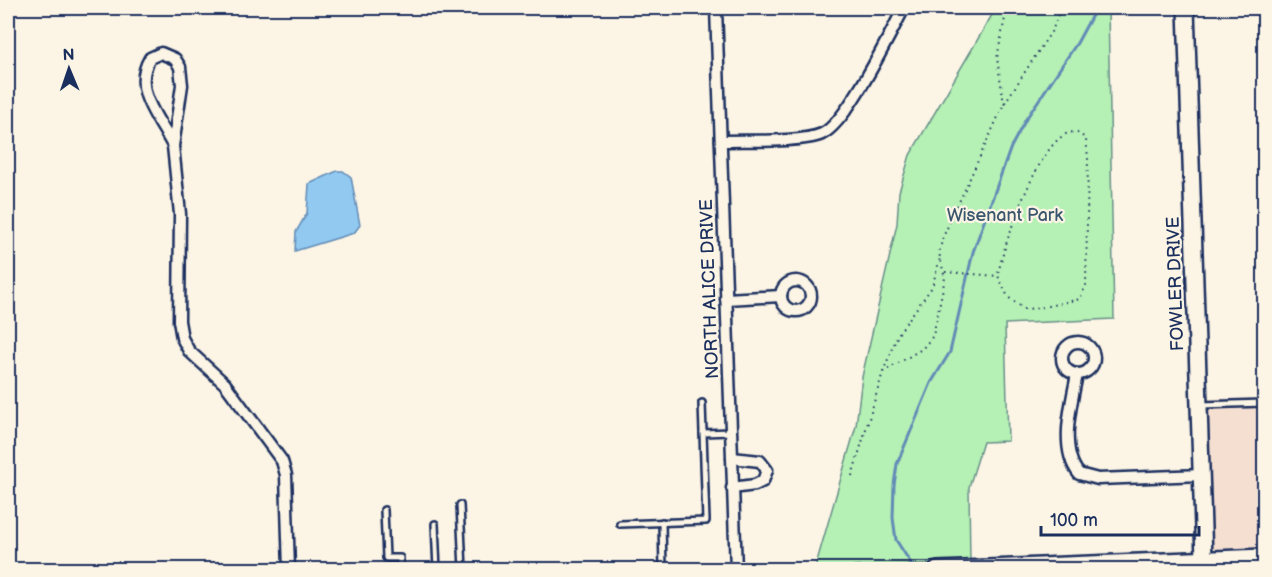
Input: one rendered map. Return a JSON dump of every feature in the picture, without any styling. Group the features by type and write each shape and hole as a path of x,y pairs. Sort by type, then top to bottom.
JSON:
{"street":[{"name":"NORTH ALICE DRIVE","path":"716,8 736,570"},
{"path":"721,141 812,137 830,129 846,109 904,8"},
{"name":"FOWLER DRIVE","path":"1186,8 1204,559"},
{"path":"173,146 148,102 142,84 143,74 150,58 161,53 175,59 182,75 173,146 180,214 179,321 182,338 189,351 225,384 282,461 286,475 289,570"},
{"path":"726,298 781,296"},
{"path":"1077,374 1069,448 1070,458 1079,474 1098,479 1202,475"},
{"path":"732,458 760,460 767,470 763,481 755,485 732,488"},
{"path":"937,570 1204,559 1229,564 1264,557"}],"lane":[{"path":"620,524 706,521 702,403"},
{"path":"1199,405 1264,403"},
{"path":"703,433 731,432"},
{"path":"460,505 463,570"},
{"path":"384,510 386,558 400,558 400,570"},
{"path":"662,522 663,570"},
{"path":"435,524 437,570"}],"path":[{"path":"1004,104 997,58 1007,8"},
{"path":"852,476 883,372 898,334 932,287 943,237 1004,104 1053,30 1060,8"},
{"path":"1070,133 1080,134 1086,140 1088,157 1084,294 1077,302 1024,309 1008,297 998,276 1009,231 1035,171 1059,139 1070,133"},
{"path":"883,372 928,343 933,336 945,272 940,255"},
{"path":"945,272 998,276"}],"shaded area":[{"path":"1264,398 1264,550 1219,551 1213,548 1209,541 1203,399"}],"green space":[{"name":"Wisenant Park","path":"996,8 1108,8 1114,319 1005,324 1008,441 983,442 969,487 970,563 815,568 856,426 862,377 897,224 899,192 910,155"}],"water":[{"path":"337,171 343,171 351,177 360,225 354,233 295,251 296,232 307,213 309,184"}],"waterway":[{"path":"912,565 896,540 893,518 897,464 931,383 950,352 973,252 1011,147 1026,119 1077,43 1096,8"}]}
